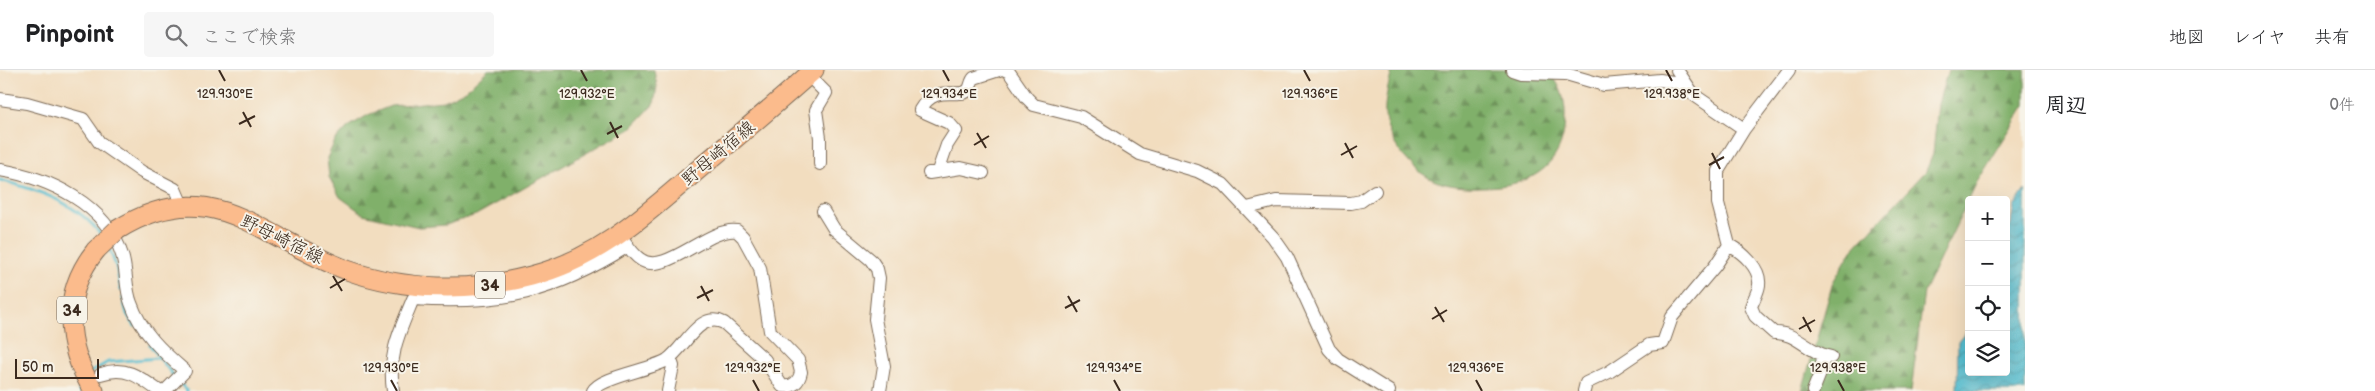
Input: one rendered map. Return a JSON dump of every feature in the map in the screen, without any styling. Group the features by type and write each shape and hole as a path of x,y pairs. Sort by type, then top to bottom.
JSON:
{"main road":[{"name":"野母崎宿線","path":"92,381 74,350 71,329 74,293 84,266 96,250 116,230 149,213 193,205 220,210 342,268 384,281 416,286 456,287 493,284 532,276 572,262 624,240 811,73"}],"street":[{"path":"1512,70 1521,73 1566,74 1604,85 1660,80 1686,84"},
{"path":"1677,70 1694,95 1744,129"},
{"path":"1789,70 1744,129 1718,171 1718,203 1729,245 1746,257 1759,278 1757,293 1751,307 1755,316 1774,333 1785,333 1827,356 1813,391"},
{"path":"983,173 961,168 934,172 956,130 949,123 920,110 924,103 935,94 964,92 969,89 974,78 1006,71 1026,98 1034,105 1081,117 1140,154 1197,172 1222,184 1273,237 1287,257 1329,349 1338,359 1389,391"},
{"path":"811,73 826,93 816,110 820,138 820,164"},
{"path":"0,99 27,103 83,119 99,142 142,172 175,189 182,206"},
{"path":"0,170 57,186 98,216 122,253 131,303 146,333 184,371 168,389 124,370 111,370 92,381"},
{"path":"1247,208 1276,201 1351,203 1361,201 1375,191"},
{"path":"823,211 834,229 871,260 877,269 879,278 875,319 884,366 880,391"},
{"path":"393,391 390,374 391,360 413,299 474,302 508,298 560,282 600,264 624,240 643,261 658,262 721,232 737,231 743,237 760,268 770,331 798,360 801,372 796,383 791,386 782,386 758,353 730,328 717,320 705,322 670,358 628,375 605,381 593,391"},
{"path":"1584,391 1586,383 1609,372 1649,345 1663,343 1672,317 1715,266 1729,245"},
{"path":"668,391 673,366 670,358"}],"green space":[{"path":"488,70 654,70 657,86 654,104 631,128 476,215 446,225 419,227 363,214 340,197 329,177 327,158 335,141 348,127 368,115 391,106 444,101 466,90"},
{"path":"1392,70 1547,70 1559,86 1564,104 1563,136 1558,150 1540,172 1528,179 1514,183 1498,186 1469,187 1450,185 1433,180 1416,169 1408,161 1390,135 1385,109"},
{"path":"1948,70 2025,70 2025,105 1970,196 1965,196 1965,207 1924,292 1911,391 1802,391 1833,282 1852,250 1926,171 1933,154 1938,104"}],"water":[{"path":"2025,190 2025,391 1957,391 1958,342 1965,333 1965,376 2010,376 2010,226 2014,206"}],"waterway":[{"path":"0,180 43,193 69,206 102,236"},
{"path":"109,248 116,266 121,290"},
{"path":"123,298 127,314 135,326"},
{"path":"150,345 175,378"},
{"path":"91,372 108,362 159,358"},
{"path":"179,382 187,391"},
{"path":"79,391 83,383"}]}
